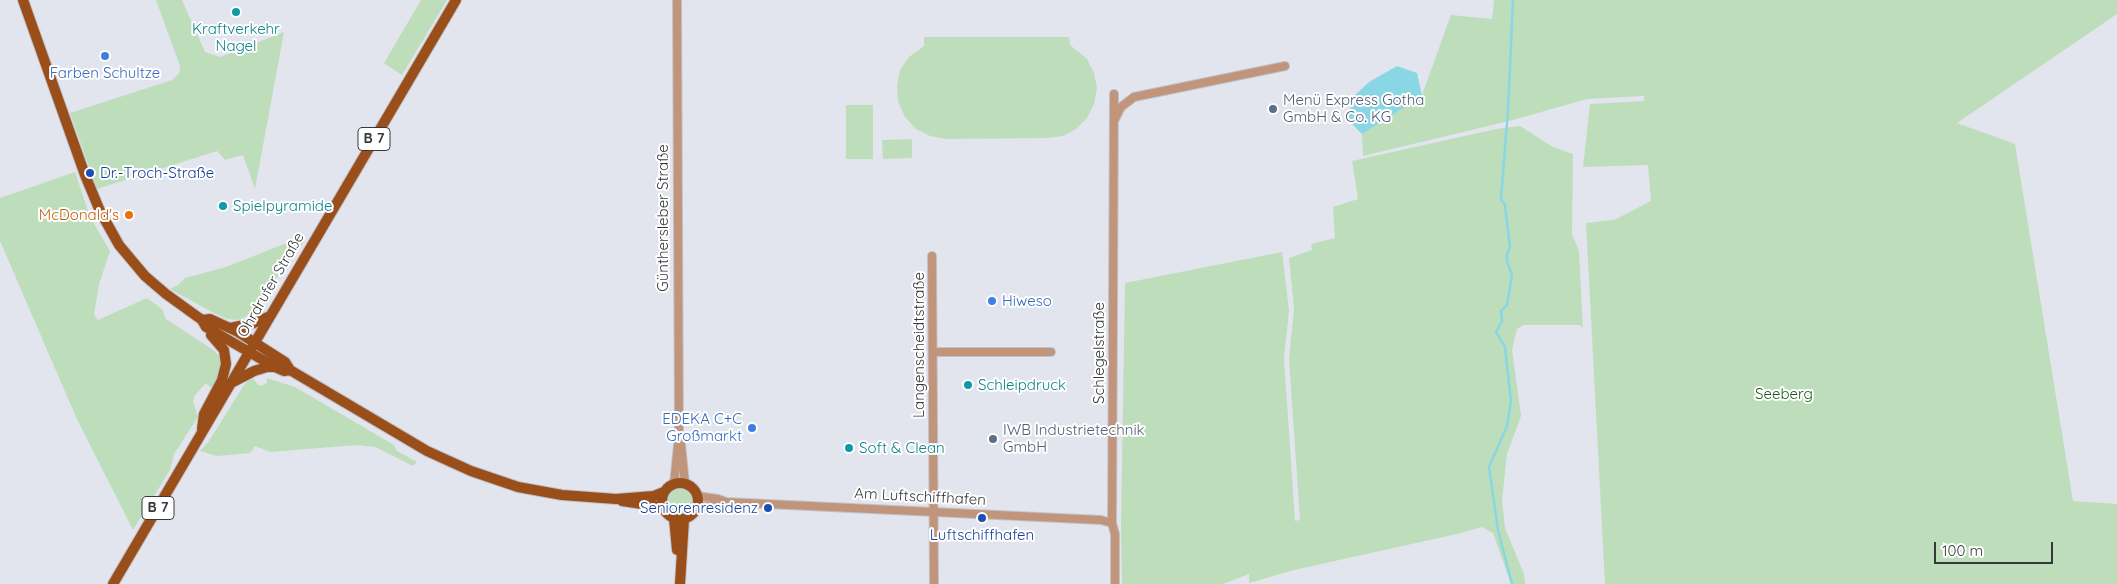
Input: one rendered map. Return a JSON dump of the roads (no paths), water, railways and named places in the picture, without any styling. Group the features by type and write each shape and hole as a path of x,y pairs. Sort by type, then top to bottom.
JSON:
{"main road":[{"path":"23,0 100,211 118,245 130,260 166,294 202,320 206,327 284,362 290,370 427,451 471,471 539,491 562,495 616,499 654,496 664,492 674,484 685,484 697,496 697,507 692,514 679,518 669,516 663,507 664,492"},
{"name":"Ohrdrufer Straße","path":"252,347 456,0"},
{"path":"166,294 172,305 215,337 224,350 226,370 204,414 202,433"},
{"path":"230,328 254,323 270,316"},
{"path":"202,320 210,319 230,328 275,367 284,371 290,370"},
{"name":"B 7","path":"113,584 252,347"},
{"path":"233,382 254,371 275,367"},
{"path":"616,499 663,507"},
{"path":"679,518 680,580"}],"street":[{"name":"Günthersleber Straße","path":"674,484 679,435 677,0"},
{"path":"1114,122 1121,107 1134,96 1285,66"},
{"name":"Schlegelstraße","path":"1114,94 1112,523 1115,534 1115,584"},
{"name":"Langenscheidtstraße","path":"932,256 934,584"},
{"path":"933,352 1051,352"},
{"name":"Günthersleber Straße","path":"679,435 685,484"},
{"name":"Am Luftschiffhafen","path":"697,496 726,502 1101,520 1112,523"},
{"name":"Am Luftschiffhafen","path":"697,507 716,506 726,502"}],"water":[{"path":"1397,66 1417,73 1422,96 1362,134 1348,120 1353,97 1369,82"}],"waterway":[{"path":"1512,584 1498,530 1489,467 1507,426 1511,401 1505,347 1496,332 1502,321 1501,311 1507,305 1512,275 1507,261 1510,247 1505,205 1501,199 1508,110 1513,0"}],"place":[{"name":"Kraftverkehr Nagel","path":"236,12"},
{"name":"Farben Schultze","path":"105,56"},
{"name":"Menü Express Gotha GmbH & Co. KG","path":"1273,109"},
{"name":"Dr.-Troch-Straße","path":"90,173"},
{"name":"Spielpyramide","path":"223,206"},
{"name":"McDonald's","path":"129,215"},
{"name":"Hiweso","path":"992,301"},
{"name":"Schleipdruck","path":"968,385"},
{"name":"EDEKA C+C Großmarkt","path":"752,428"},
{"name":"IWB Industrietechnik GmbH","path":"993,439"},
{"name":"Soft & Clean","path":"849,448"},
{"name":"Seniorenresidenz","path":"768,508"},
{"name":"Luftschiffhafen","path":"982,518"}],"park label":[{"name":"Seeberg","path":"1784,394"}]}
